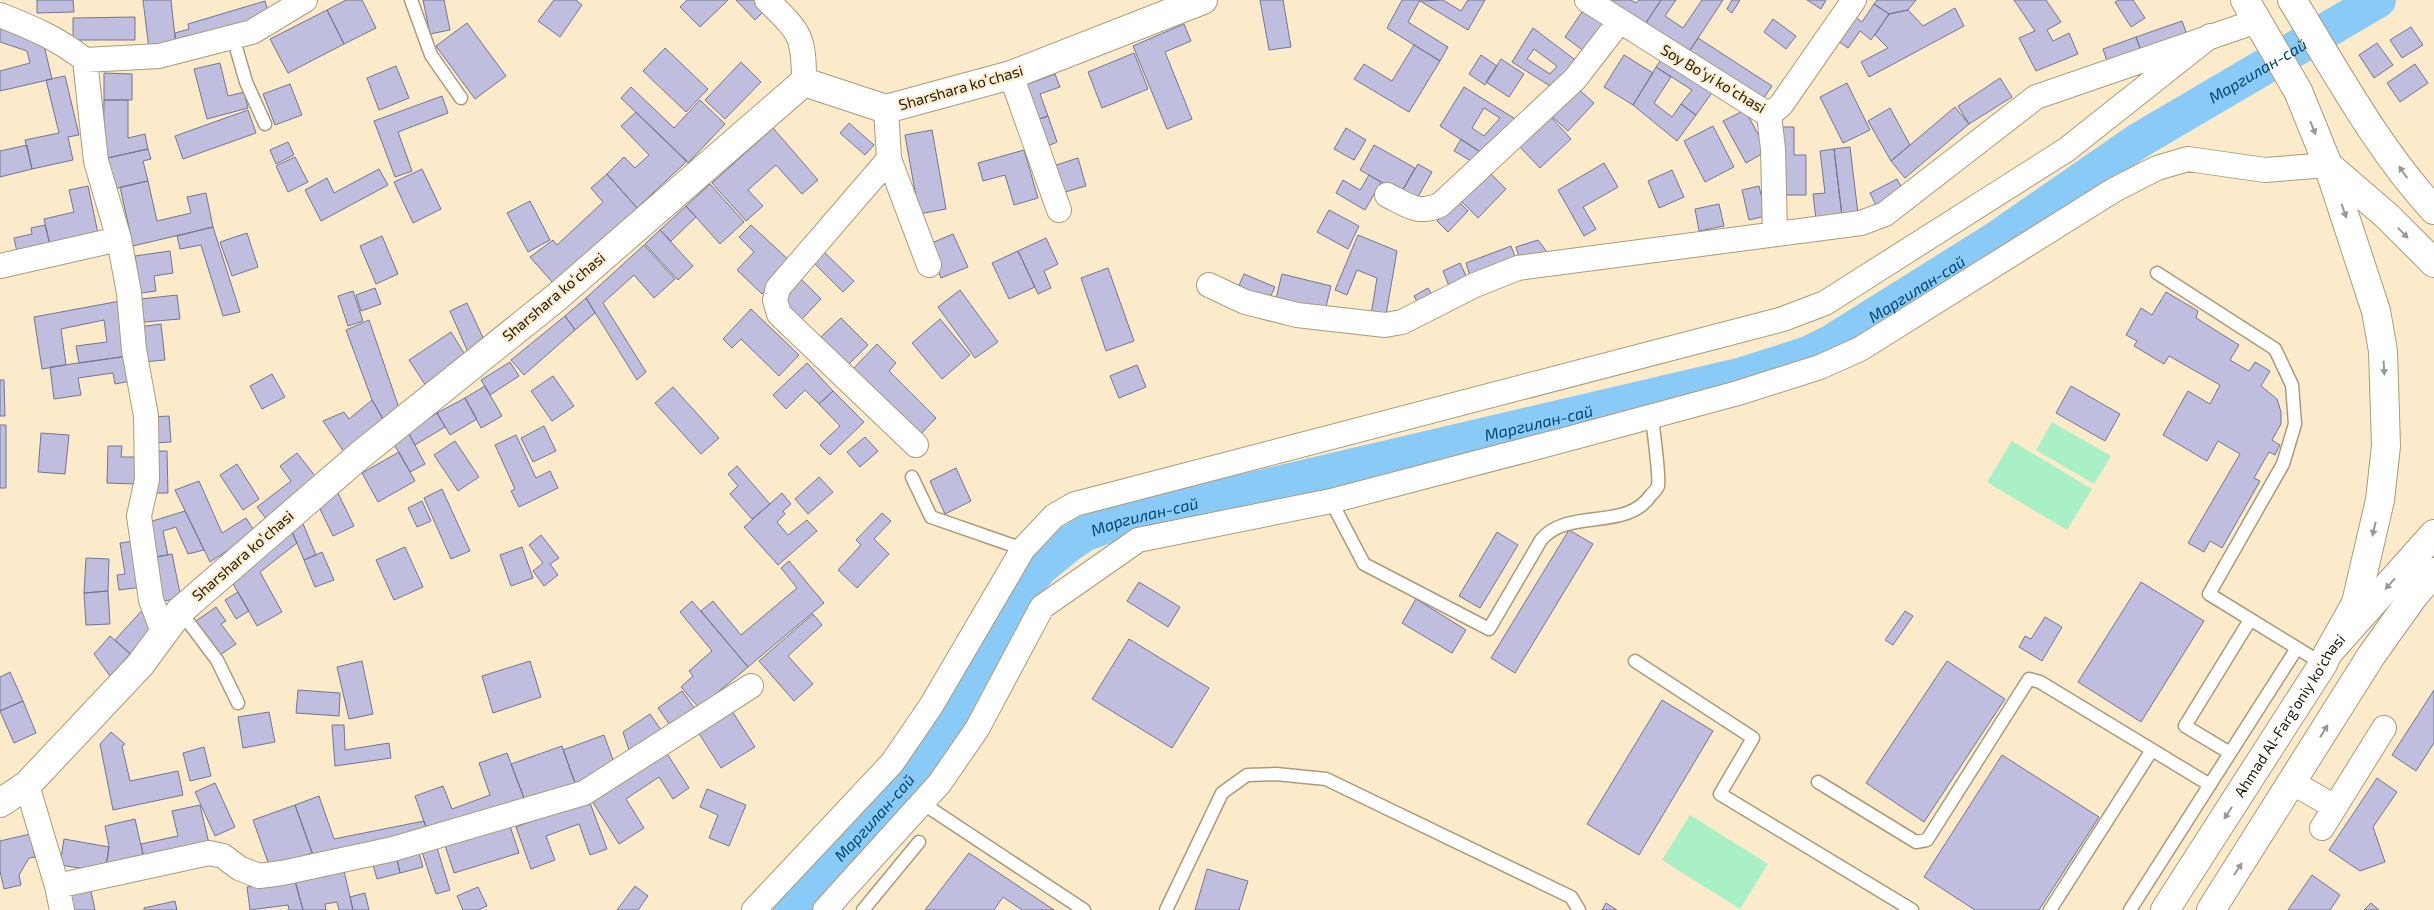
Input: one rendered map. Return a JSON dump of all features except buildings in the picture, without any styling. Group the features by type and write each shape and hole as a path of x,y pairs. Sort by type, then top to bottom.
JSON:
{"main road":[{"name":"Sharshara koʻchasi","path":"0,803 27,785 140,665 180,611 359,456 558,296 804,82 886,110 1011,75 1203,0"},
{"path":"2295,3 2376,134 2415,189 2434,210"},
{"path":"2251,10 2298,91 2328,165 2376,311 2383,351 2386,446 2380,500 2356,602 2325,659"},
{"path":"2328,165 2387,216 2434,263"},
{"name":"Ahmad Al-Farg'oniy ko'chasi","path":"2165,910 2325,659 2434,534"},
{"path":"2211,910 2293,783 2371,656 2413,597 2434,572"}],"street":[{"path":"0,15 37,29 69,47 85,60 159,56 252,32 305,0"},
{"path":"767,0 797,30 804,52 804,82"},
{"name":"Soy Boʻyi koʻchasi","path":"1587,0 1769,114 1781,105 1854,0"},
{"path":"754,910 892,763 931,706 1024,549 1054,516 1075,504 1699,342 1783,319 1825,303 2066,150 2210,36 2251,10"},
{"path":"1387,195 1427,211 1440,205 1575,79 1620,21"},
{"path":"1209,286 1245,302 1297,315 1384,324 1402,322 1475,285 1518,268 1861,223 1885,214 2036,97 2210,36"},
{"path":"85,60 96,161 119,239 130,293 134,350 146,416 147,480 139,516 151,600 163,632"},
{"path":"1011,75 1059,210"},
{"path":"886,110 889,158 929,265"},
{"path":"1769,114 1773,149 1775,234"},
{"path":"889,158 778,288 775,300 779,314 916,445"},
{"path":"825,910 878,871 922,803 939,784 977,729 1042,607 1138,540 1331,501 1652,416 1820,368 1860,349 2114,190 2157,168 2188,159 2265,170 2328,165"},
{"path":"0,266 119,239"},
{"path":"57,886 209,853 223,856 240,868 258,876 282,873 393,849 584,793 751,686"},
{"path":"2322,828 2384,728"},
{"path":"2293,783 2335,807"},
{"path":"27,785 57,886 62,910"}],"lane":[{"path":"412,0 431,55 461,98"},
{"path":"233,37 246,82 265,124"},
{"path":"2157,274 2275,349 2292,385 2295,424 2283,464 2209,594 2297,648 2325,659"},
{"path":"1331,501 1364,564 1489,628 1541,540 1550,529 1566,524 1630,513 1646,503 1658,486 1652,416"},
{"path":"912,477 931,517 1024,549"},
{"path":"180,611 217,660 238,703"},
{"path":"2230,753 2186,726 2250,620"},
{"path":"2130,910 2297,648"},
{"path":"1635,661 1753,738 1720,794 1906,909"},
{"path":"1818,782 1916,842 1927,840 2029,679 2040,682 2210,785"},
{"path":"2050,910 2152,750"},
{"path":"1166,910 1222,793 1246,775 1276,774 1326,780 1572,897 1579,910"},
{"path":"922,803 1084,910"},
{"path":"863,910 878,871 919,842"}],"green space":[{"path":"2052,422 2111,456 2094,484 2036,450"},
{"path":"2012,441 2092,489 2067,530 1987,482"},
{"path":"1690,815 1768,864 1740,909 1662,860"}],"waterway":[{"name":"Маргилан-сай","path":"790,910 883,809 926,759 959,705 1008,613 1028,582 1040,568 1084,534 1119,521 1743,375 1808,354 1832,342 1995,240 2138,141 2378,0"}]}
